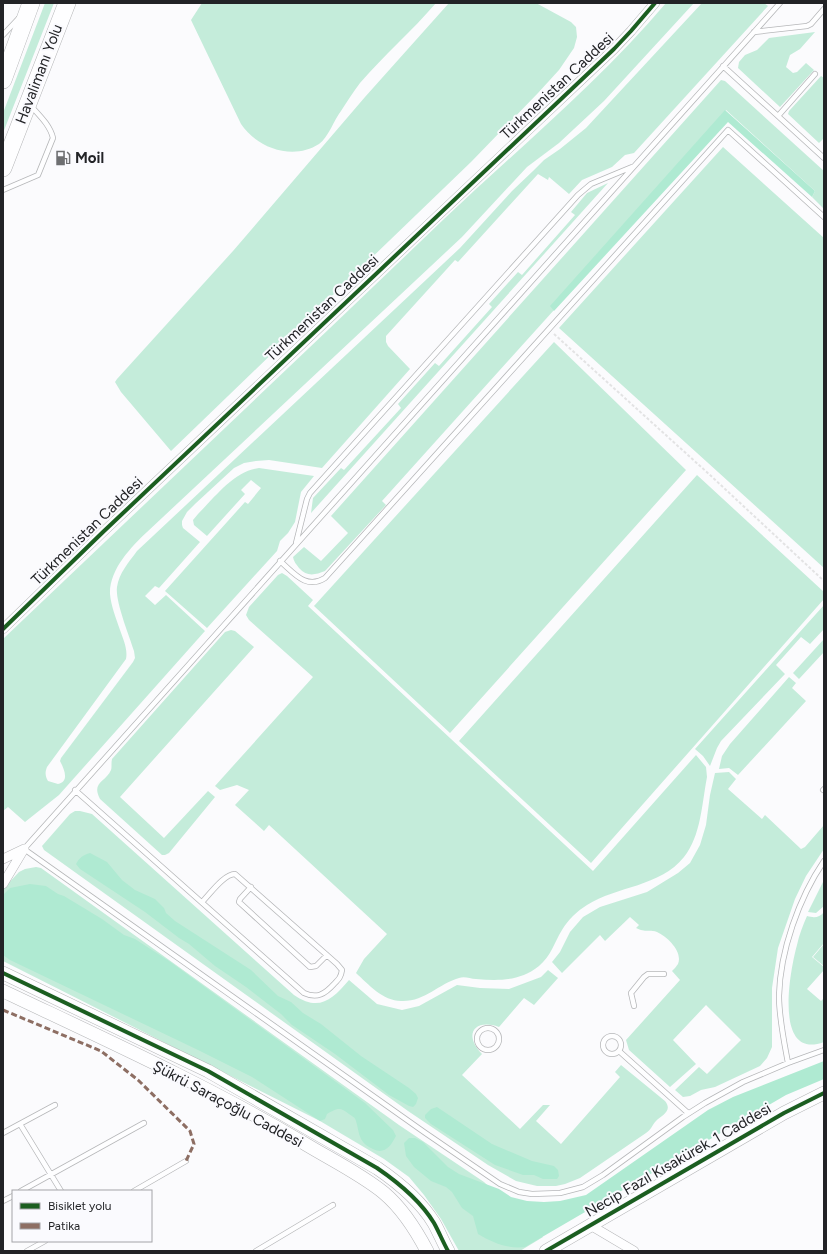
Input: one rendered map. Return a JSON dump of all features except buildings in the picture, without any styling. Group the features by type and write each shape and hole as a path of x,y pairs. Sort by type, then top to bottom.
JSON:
{"highway":[{"name":"Havalimanı Yolu","path":"3,168 67,3"},
{"path":"3,80 30,5"}],"street":[{"name":"Türkmenistan Caddesi","path":"3,629 103,532 614,48 655,3"},
{"path":"3,859 24,848"},
{"path":"3,884 24,848"},
{"path":"3,973 208,1071 377,1168 397,1182 423,1208 434,1223 448,1251"},
{"name":"Şükrü Saraçoğlu Caddesi","path":"3,991 224,1098 272,1124 361,1178 384,1194 401,1210 412,1224 427,1251"},
{"name":"Necip Fazıl Kısakürek_1 Caddesi","path":"546,1251 784,1113 824,1093"},
{"path":"590,1225 634,1251"}],"lane":[{"path":"780,3 24,848 424,1132 500,1184 512,1189 532,1194 544,1194 560,1193 583,1187 688,1113 743,1082 824,1050"},
{"path":"3,35 30,5"},
{"path":"754,32 807,26 811,24 824,9"},
{"path":"723,66 824,158"},
{"path":"778,116 815,74"},
{"path":"3,190 38,175 53,138 52,132 43,119 28,103"},
{"path":"280,561 307,582 314,583 325,578 728,130 824,217"},
{"path":"295,544 310,493 578,194 590,184 634,166"},
{"path":"76,790 304,993 309,996 322,995 328,992 341,977 342,970 327,955 235,874 231,874 225,878 202,902"},
{"path":"788,1063 779,997 781,974 786,949 804,897 815,874 824,861"},
{"path":"250,887 239,902 310,967 316,966 327,955"},
{"path":"634,1006 630,993 644,976 648,974 664,974"},
{"path":"486,1028 496,1031 499,1040 496,1047 485,1050 479,1045 476,1038 479,1031 486,1028"},
{"path":"619,1051 688,1113"},
{"path":"3,1133 55,1105"},
{"path":"23,1190 144,1123"},
{"path":"20,1124 60,1190"},
{"path":"136,1190 186,1161"},
{"path":"3,1201 12,1196"},
{"path":"256,1251 333,1205"},
{"path":"27,1251 43,1242"}],"path":[{"path":"549,329 824,581"}],"green space":[{"path":"45,3 54,3 3,133 3,113"},
{"path":"202,3 436,3 360,83 352,93 328,133 319,144 309,149 287,151 276,149 256,140 241,124 191,20"},
{"path":"449,3 536,3 571,22 576,27 577,37 574,48 559,70 471,162 171,451 121,392 115,382 233,251 365,97"},
{"path":"666,3 694,3 604,101 559,143 527,167 462,237 147,532 128,552 113,576 110,594 111,603 125,644 126,659 47,767 46,777 48,781 58,784 64,780 65,774 60,761 61,758 135,658 120,609 117,587 122,572 137,551 460,248 512,191 544,160 586,128 702,3 764,3 768,6 634,153 625,155 612,167 582,180 569,194 549,177 548,180 538,174 458,262 455,260 386,336 388,346 410,369 322,468 269,460 244,463 234,468 187,512 182,521 183,528 200,542 159,588 155,586 145,596 155,605 166,595 205,631 59,795 25,822 8,807 3,811 3,639 444,219 558,114 614,60"},
{"path":"815,32 800,49 790,55 786,67 793,73 797,72 806,63 814,70 780,107 738,68 739,62 745,55 757,50 769,38"},
{"path":"821,76 824,78 824,138 819,143 788,114 789,111"},
{"path":"721,80 725,81 824,171 824,209 812,197 815,191 726,110 551,306 554,310 382,501 386,505 325,571 308,574 302,571 295,563 293,557 304,547 321,561 348,533 331,516"},
{"path":"725,110 815,191 812,197 728,122 554,311 550,306"},
{"path":"723,147 824,238 824,568 559,328"},
{"path":"608,183 311,513 313,498 341,468 344,470 401,408 398,404 435,363 439,366 492,307 489,304 518,272 522,275 575,215 571,212 587,193"},
{"path":"554,342 686,470 450,733 314,606"},
{"path":"259,468 314,476 301,492 295,522 288,533 280,541 277,551 207,628 165,591 245,502 248,504 261,488 251,480 241,490 245,494 207,536 194,525 193,520 233,479 250,470"},
{"path":"697,475 824,592 824,599 591,863 459,741"},
{"path":"282,573 313,600 308,606 593,871 696,755 706,767 707,777 702,808 690,849 674,867 663,874 638,885 611,894 583,907 564,926 543,962 525,975 501,980 461,977 444,984 424,996 410,1001 394,1000 376,991 356,973 364,959 387,934 269,825 264,831 235,805 249,790 237,785 220,790 215,786 313,677 249,620 246,615 249,607 278,575"},
{"path":"824,605 824,629 810,644 801,637 776,665 785,674 721,741 710,766 703,756 695,749"},
{"path":"231,630 235,631 254,647 120,797 164,838 208,791 215,797 169,853 162,855 100,799 97,789 111,770 112,759 225,632"},
{"path":"824,639 824,652 799,679 793,673"},
{"path":"789,677 796,683 792,688 806,701 738,775 729,768 719,769 722,756 730,744"},
{"path":"729,772 736,779 728,789 762,819 765,815 801,849 805,847 824,825 824,849 806,876 795,899 778,948 772,988 772,1047 767,1058 760,1066 715,1087 701,1090 690,1096 683,1097 675,1090 699,1067 707,1074 741,1040 706,1005 673,1040 696,1064 670,1087 629,1050 626,1040 680,980 672,971 678,964 679,959 674,945 666,937 657,932 636,928 639,925 630,917 605,941 600,935 562,973 552,962 560,952 570,932 583,917 600,907 647,892 678,873 690,863 700,845 706,825 715,773"},
{"path":"75,811 92,814 294,995 311,1003 318,1003 331,998 349,980 377,1004 402,1010 419,1006 457,985 480,988 509,989 541,977 548,970 558,978 534,1005 524,998 499,1027 483,1025 474,1030 472,1035 473,1040 476,1047 482,1054 462,1075 520,1129 543,1105 550,1105 536,1121 561,1144 620,1077 615,1072 621,1065 665,1101 668,1108 666,1112 656,1121 648,1132 580,1178 556,1186 537,1186 516,1181 488,1165 408,1111 44,850 42,846 70,814"},
{"path":"90,853 107,862 122,880 135,890 155,899 164,908 166,913 175,921 251,970 278,996 291,1002 303,1013 321,1024 361,1056 409,1088 418,1098 416,1104 413,1107 409,1106 389,1095 335,1054 292,1025 281,1014 246,987 215,966 189,944 145,912 80,869 76,864 77,862 82,857"},
{"path":"36,867 41,868 399,1125 484,1182 543,1237 520,1251 459,1251 441,1219 424,1195 409,1177 384,1159 320,1121 3,961 3,889 19,872"},
{"path":"824,880 824,906 816,913 808,912"},
{"path":"30,884 46,886 102,919 124,935 135,939 169,961 365,1103 393,1130 396,1136 392,1143 384,1150 377,1151 365,1144 361,1139 354,1117 343,1110 334,1110 327,1114 325,1119 320,1121 252,1077 10,960 3,955 3,895 10,888"},
{"path":"824,912 824,943 812,957 824,967 824,970 807,989 821,1001 824,998 824,1042 808,1044 797,1038 791,1026 789,992 791,973 799,938 807,916 816,917"},
{"path":"824,944 824,966 813,957"},
{"path":"824,1061 824,1079 786,1095 525,1247 501,1245 478,1234 473,1216 462,1208 452,1192 446,1187 431,1181 414,1167 406,1156 404,1143 409,1138 415,1138 423,1142 448,1167 459,1174 499,1189 511,1197 527,1201 560,1201 586,1195 708,1110 733,1097"},
{"path":"437,1107 492,1144 532,1161 554,1166 558,1170 559,1176 557,1179 543,1179 534,1175 523,1175 495,1165 431,1124 425,1118 425,1115 431,1109"}],"marked path":[{"path":"3,1010 101,1051 138,1080 190,1131 194,1144 186,1161"}],"cycle path":[{"path":"3,629 103,532 614,49 655,3"},
{"path":"3,973 208,1071 377,1168 416,1199 434,1223 448,1251"},
{"path":"546,1251 784,1113 824,1093"}],"place":[{"name":"Moil","path":"63,158"}]}
